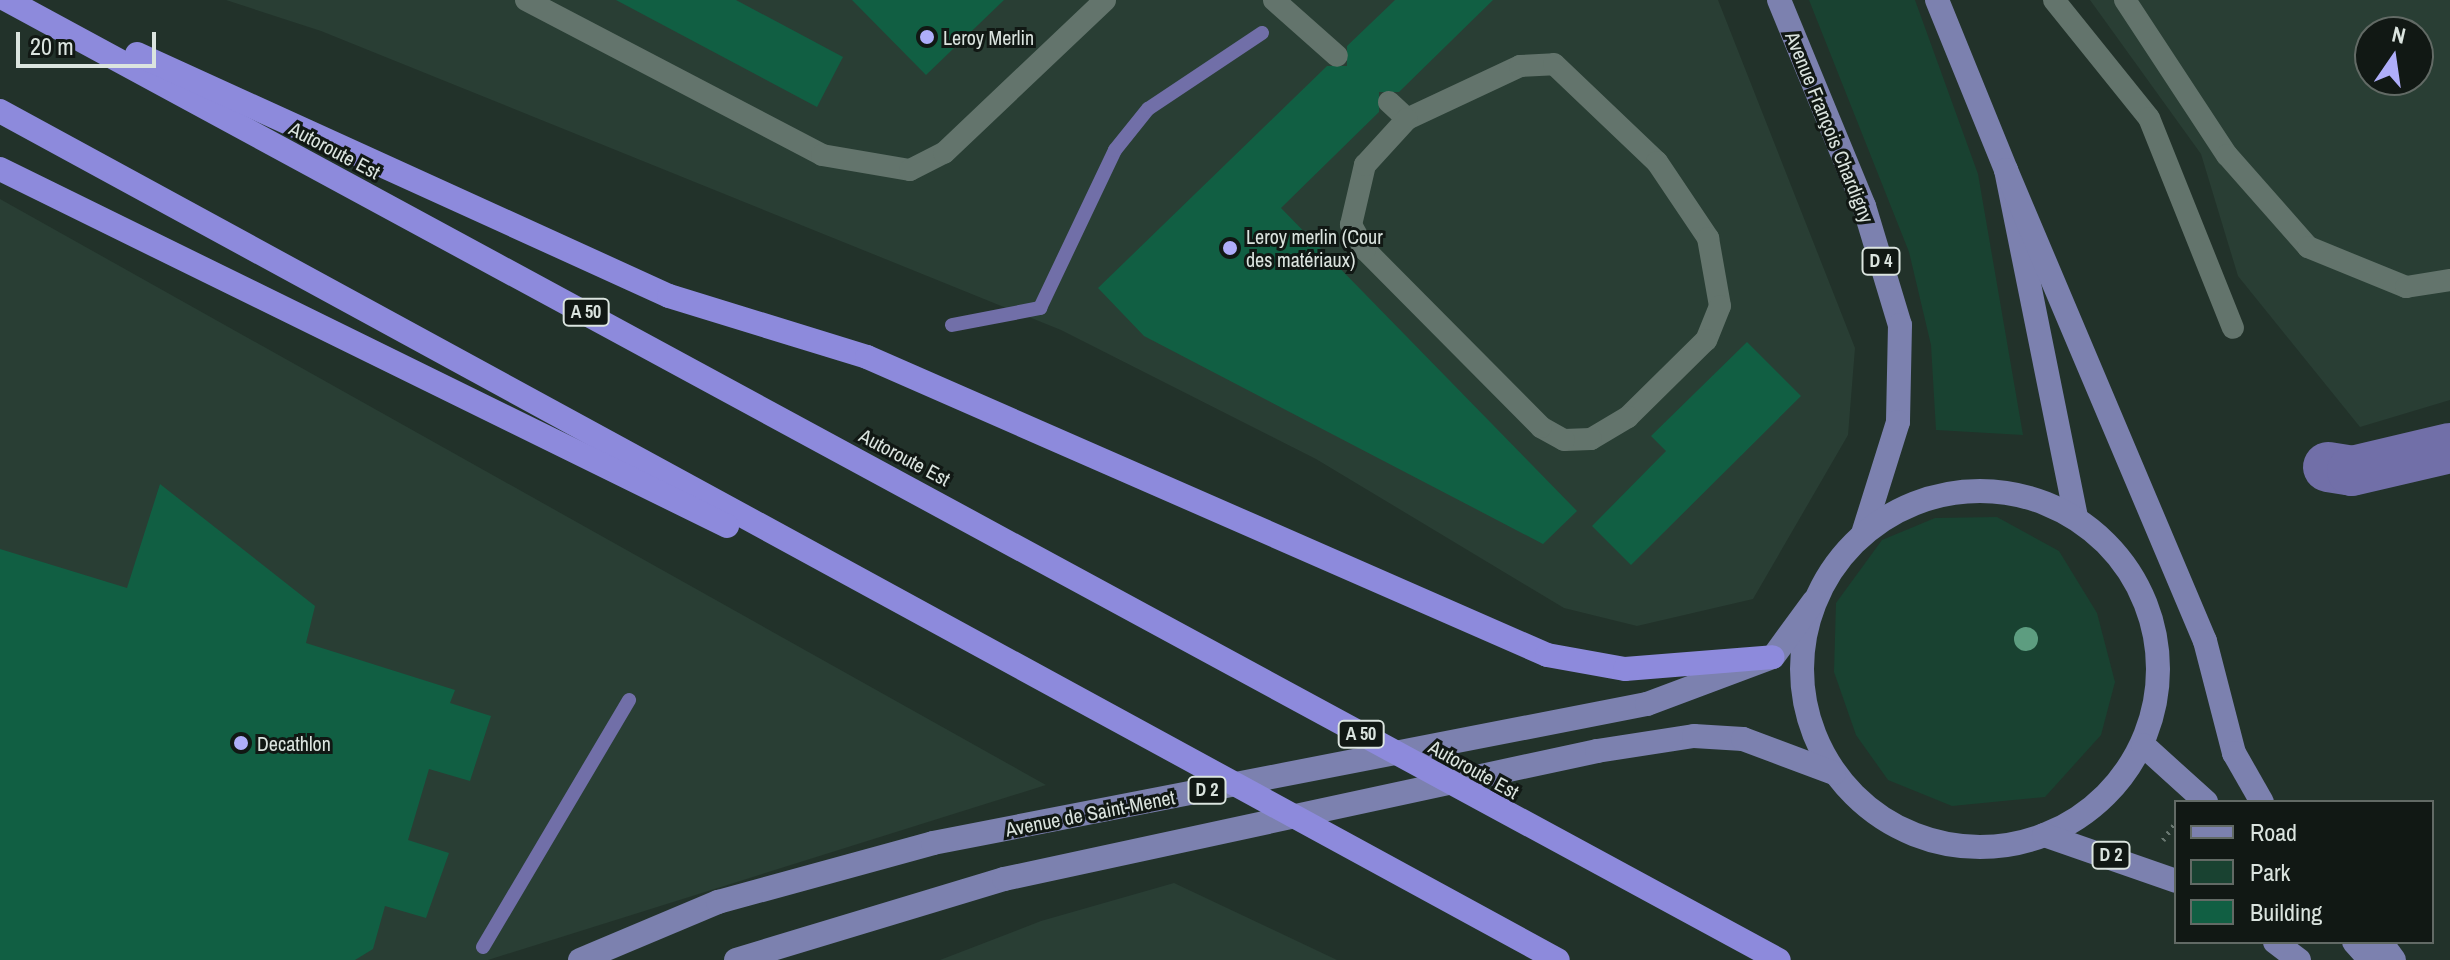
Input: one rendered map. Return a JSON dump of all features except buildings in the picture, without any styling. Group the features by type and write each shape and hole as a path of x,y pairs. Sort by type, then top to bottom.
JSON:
{"highway":[{"name":"Autoroute Est","path":"7,0 1165,625 1556,843 1779,960"},
{"path":"19,0 669,296 867,357 1547,655 1625,669 1773,657"},
{"path":"0,111 1431,894 1558,960"},
{"path":"0,169 1044,682"}],"main road":[{"name":"Avenue François Chardigny","path":"1779,0 1864,206 1900,325 1898,422 1863,534"},
{"path":"1937,0 2205,641 2234,753 2261,800"},
{"path":"2006,170 2076,518"},
{"path":"1773,657 1863,534 1897,505 1953,493 2015,494 2076,518 2123,563 2150,618 2159,657 2156,706 2143,745 2119,783 2078,819 2044,835 1997,847 1935,842 1878,816 1834,773 1808,720 1801,668 1814,601"},
{"name":"Avenue de Saint-Menet","path":"580,960 718,902 933,843 1647,704 1773,657"},
{"name":"D 2","path":"736,960 1004,879 1597,751 1694,736 1743,739 1834,773"},
{"path":"2143,745 2204,800"},
{"name":"D 2","path":"2044,835 2174,880"},
{"path":"2278,944 2299,960"},
{"path":"2356,944 2370,960"}],"lane":[{"path":"526,0 822,155 910,170 944,153 1105,0"},
{"path":"1274,0 1337,56"},
{"path":"2054,0 2149,118 2233,328"},
{"path":"2125,0 2227,155 2308,247 2406,287 2450,280"},
{"path":"1554,64 1657,162 1708,238 1720,306 1706,340 1628,417 1591,439 1564,440 1541,427 1365,250 1351,225 1365,165 1407,119 1520,66 1554,64"},
{"path":"1389,102 1407,119"}],"shaded area":[{"path":"226,0 1718,0 1855,348 1848,435 1753,599 1637,626 1564,608 1316,459 1061,330 321,31"},
{"path":"2090,0 2450,0 2450,400 2360,427 2238,276 2201,154"},
{"path":"0,199 1046,785 488,960 0,960"},
{"path":"1174,883 1337,960 940,960 1041,921"}],"green space":[{"path":"1809,0 1915,0 1978,174 2023,435 1936,430 1931,345 1909,252"},
{"path":"1997,517 2059,551 2097,613 2115,682 2101,735 2045,797 1952,806 1888,780 1856,735 1834,672 1836,603 1882,540 1935,518"}],"waterway":[{"path":"952,325 1040,308 1115,150 1148,109 1262,33"},
{"path":"2328,467 2352,471 2450,448"},
{"path":"483,947 629,700"}],"place":[{"name":"Leroy Merlin","path":"927,37"},
{"name":"Leroy merlin (Cour des matériaux)","path":"1230,248"},
{"name":"Decathlon","path":"241,743"}]}
